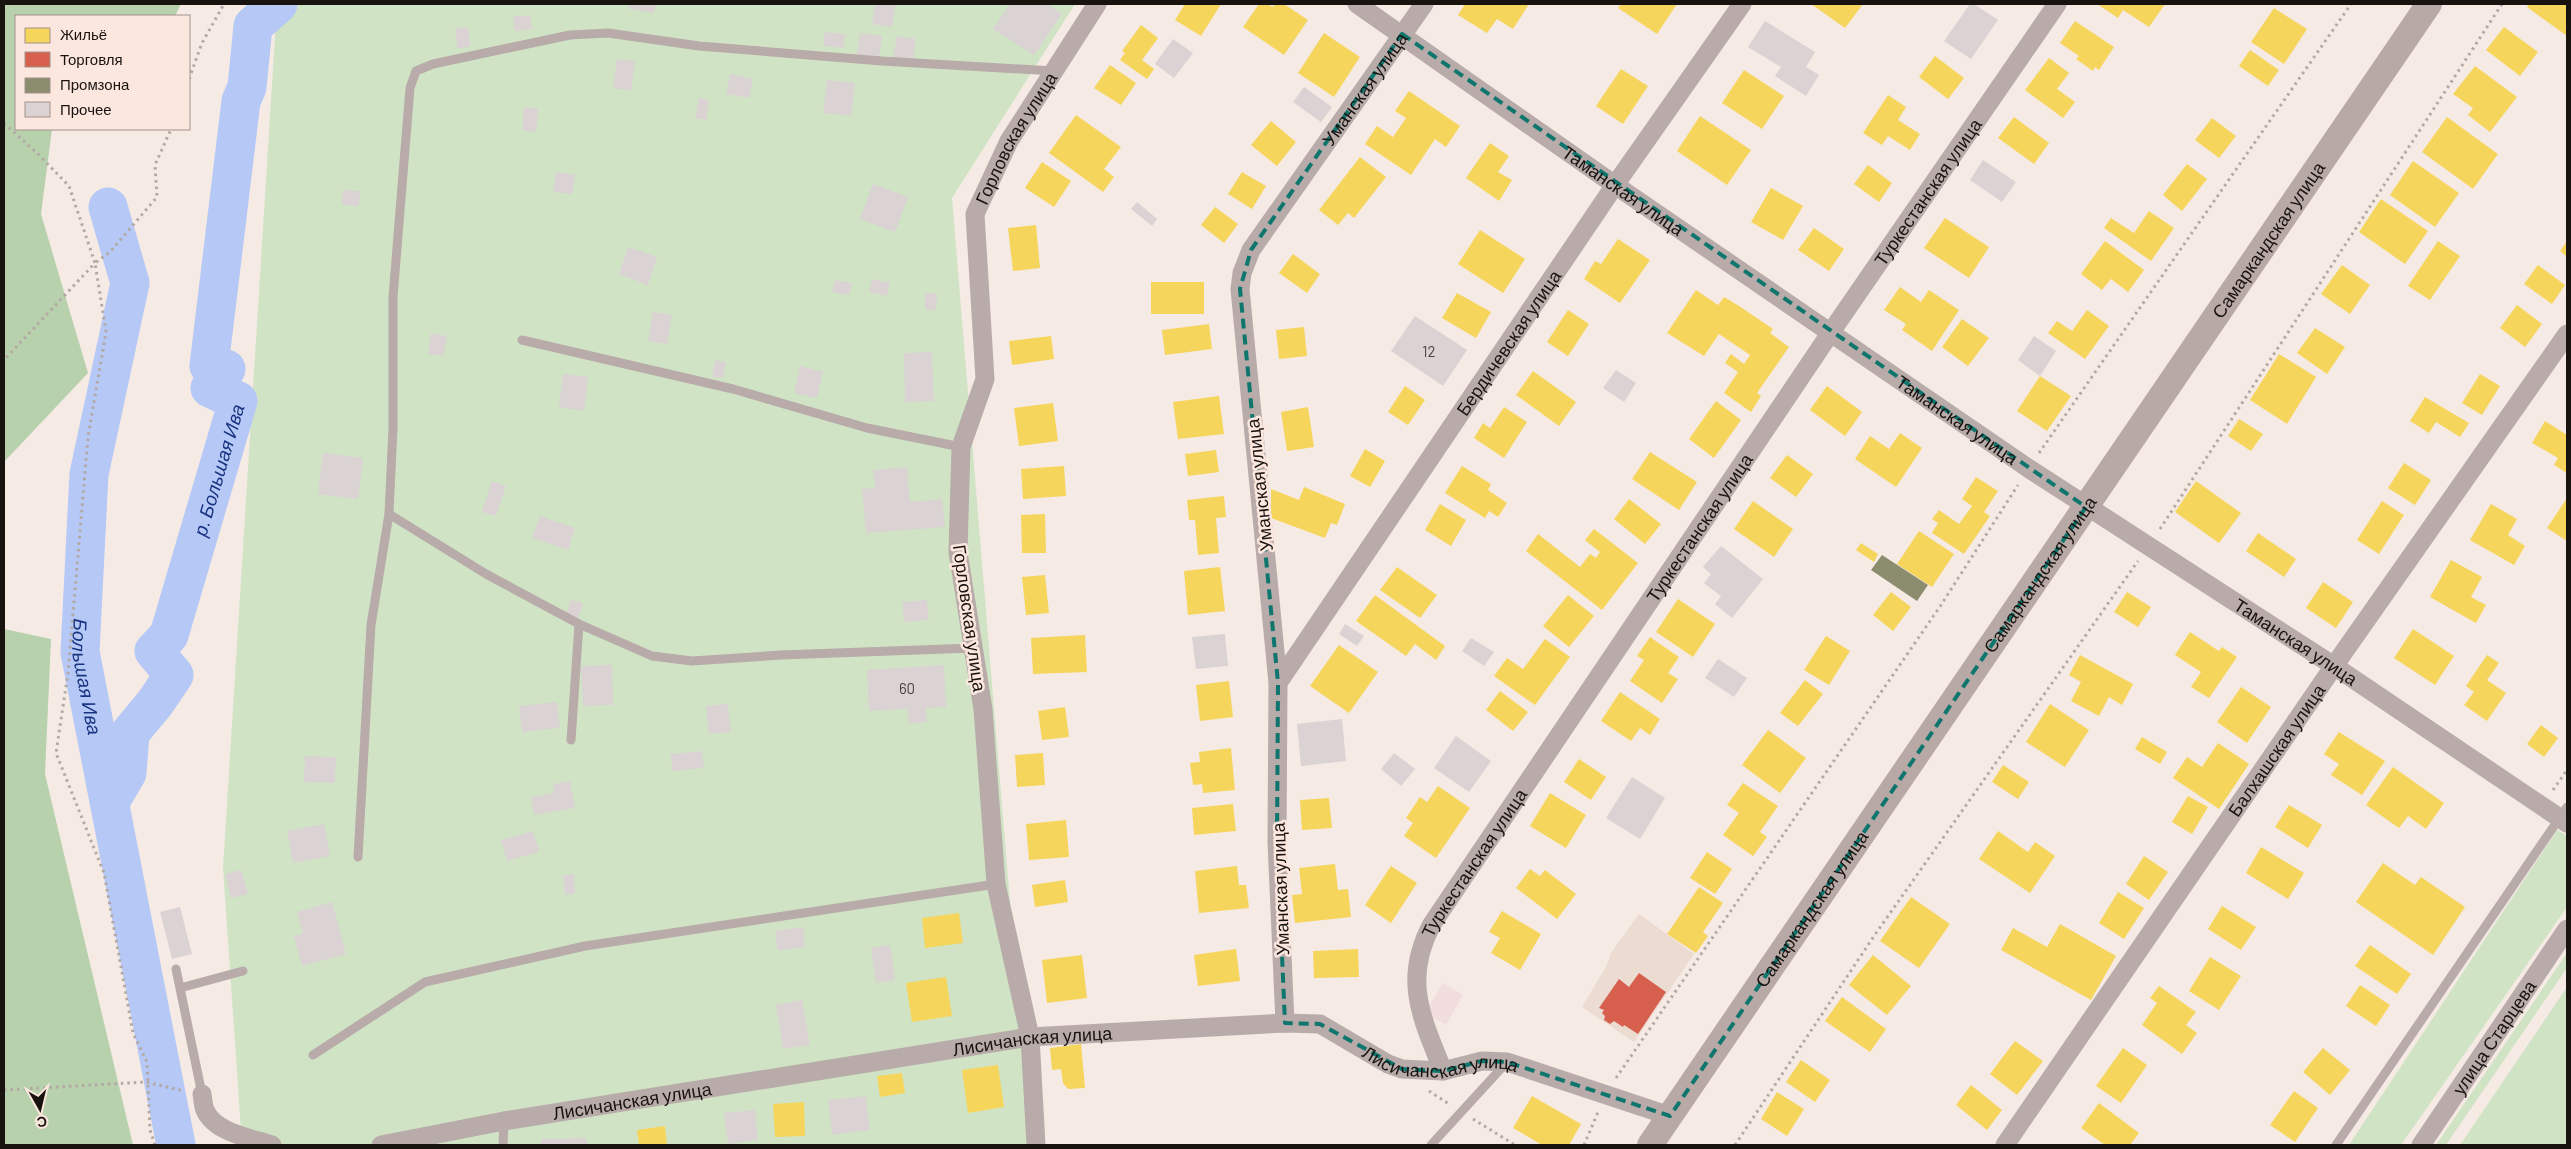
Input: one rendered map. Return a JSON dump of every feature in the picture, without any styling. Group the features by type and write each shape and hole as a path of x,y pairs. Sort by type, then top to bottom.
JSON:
{"street":[{"name":"Горловская улица","path":"1036,1145 1030,1037 996,884 983,709 958,552 961,448 985,379 975,214 1009,142 1097,4"},
{"name":"Таманская улица","path":"1357,4 1615,185 2028,468 2564,816"},
{"name":"Уманская улица","path":"1285,1022 1277,842 1278,683 1241,299 1242,273 1251,250 1424,4"},
{"name":"Бердичевская улица","path":"1278,683 1615,185 1742,4"},
{"name":"Туркестанская улица","path":"1444,1071 1421,1017 1417,998 1416,969 1424,939 1831,332 2057,4"},
{"name":"Самаркандская улица","path":"1650,1145 2429,4"},
{"name":"Балхашская улица","path":"2005,1145 2334,666 2567,334"},
{"name":"улица Старцева","path":"2421,1145 2567,929"},
{"name":"Лисичанская улица","path":"381,1145 504,1121 1030,1037 1285,1022 1320,1024 1388,1064 1402,1068 1444,1071 1482,1061 1507,1062 1670,1116"},
{"path":"202,1094 205,1111 215,1123 230,1132 272,1145"}],"lane":[{"path":"358,857 371,625 389,514 393,428 393,297 410,88 416,71 433,64 570,36 608,33 699,46 882,61 1054,71"},
{"path":"522,340 733,389 866,428 961,448"},
{"path":"389,514 486,574 580,624 652,656 692,661 781,655 973,648"},
{"path":"572,740 580,624"},
{"path":"2336,1145 2564,816"},
{"path":"313,1056 425,982 585,946 996,884"},
{"path":"176,969 202,1094"},
{"path":"180,988 244,971"},
{"path":"1435,1144 1507,1062"},
{"path":"503,1145 504,1121"}],"path":[{"path":"190,76 202,42 224,4"},
{"path":"1584,1145 1606,1094 1942,605 2028,468 2351,4"},
{"path":"1735,1145 1874,936 2149,545 2502,4"},
{"path":"4,123 69,186 95,263 106,332 88,437 68,673 56,754 104,873 133,1033 147,1062 146,1082 150,1130 155,1145"},
{"path":"4,360 95,263 110,252 157,197 155,165 171,130"},
{"path":"4,1090 146,1082 202,1094"}],"highlighted area":[{"path":"1402,34 2086,507 1670,1116 1507,1062 1482,1061 1443,1071 1402,1069 1320,1024 1285,1023 1277,842 1278,683 1240,289 1251,250"}],"shaded area":[{"path":"1639,914 1694,954 1634,1042 1582,1007 1606,967 1611,953"},
{"path":"1443,983 1463,995 1446,1025 1425,1013"}],"green space":[{"path":"4,4 181,4 176,15 15,15 15,130 52,130 41,214 88,373 4,462"},
{"path":"277,4 1075,4 952,198 1030,1145 242,1145 223,868"},
{"path":"4,629 51,639 45,774 133,1145 4,1145"},
{"path":"2557,830 2567,836 2567,907 2401,1145 2349,1145"},
{"path":"2567,953 2567,968 2446,1145 2436,1145"},
{"path":"2567,987 2567,1145 2460,1145"}],"building: Жильё":[{"path":"1185,4 1221,4 1201,36 1175,20"},
{"path":"1259,4 1267,4 1273,7 1275,4 1284,4 1308,20 1284,55 1243,27"},
{"path":"1465,4 1529,4 1513,29 1497,19 1487,33 1458,15"},
{"path":"1621,4 1677,4 1657,34 1618,8"},
{"path":"1811,4 1863,4 1845,28"},
{"path":"2097,4 2165,4 2149,27 2123,10 2118,18"},
{"path":"2529,4 2567,4 2567,36 2527,7"},
{"path":"2274,8 2307,29 2284,64 2251,42"},
{"path":"2075,21 2114,47 2099,70 2095,67 2093,71 2076,59 2079,56 2060,43"},
{"path":"1141,25 1158,38 1142,60 1154,69 1147,79 1120,60 1125,53 1122,51"},
{"path":"2504,27 2538,52 2520,76 2486,50"},
{"path":"1324,33 1360,57 1334,97 1298,73"},
{"path":"2250,50 2279,70 2268,86 2239,66"},
{"path":"1935,56 1964,78 1948,99 1919,77"},
{"path":"2049,58 2069,73 2057,89 2075,102 2063,118 2025,90"},
{"path":"1110,65 1136,83 1121,105 1094,88"},
{"path":"2475,66 2517,97 2490,132 2468,115 2473,108 2453,94"},
{"path":"1621,69 1648,86 1623,124 1596,106"},
{"path":"1744,70 1784,96 1762,129 1722,103"},
{"path":"1409,91 1460,126 1446,147 1435,139 1411,175 1365,144 1377,126 1393,137 1406,118 1395,111"},
{"path":"1888,95 1906,107 1898,120 1920,134 1910,150 1888,136 1882,145 1863,133"},
{"path":"1076,115 1121,147 1104,169 1114,177 1103,192 1049,153"},
{"path":"1700,116 1751,150 1727,185 1677,151"},
{"path":"2014,117 2049,143 2034,164 1998,138"},
{"path":"2447,117 2498,154 2473,189 2422,152"},
{"path":"2212,118 2236,136 2219,158 2195,140"},
{"path":"1271,121 1296,142 1277,166 1251,145"},
{"path":"1490,143 1509,156 1498,172 1512,180 1499,201 1466,178"},
{"path":"1360,157 1386,177 1354,218 1348,213 1338,225 1319,210"},
{"path":"2413,161 2459,193 2435,227 2390,195"},
{"path":"1042,162 1071,181 1054,207 1025,188"},
{"path":"2187,164 2207,179 2182,211 2163,195"},
{"path":"1868,165 1892,183 1879,202 1854,184"},
{"path":"1242,172 1266,186 1252,209 1228,194"},
{"path":"1771,188 1803,206 1783,240 1751,222"},
{"path":"2381,199 2428,231 2405,264 2359,232"},
{"path":"1215,207 1238,224 1224,243 1201,225"},
{"path":"2149,211 2174,228 2151,261 2104,228 2111,218 2134,233"},
{"path":"1945,218 1989,247 1969,278 1924,248"},
{"path":"1036,225 1040,268 1013,271 1008,228"},
{"path":"1814,228 1844,249 1829,271 1798,250"},
{"path":"1480,230 1525,259 1503,293 1458,264"},
{"path":"1618,239 1650,260 1620,303 1584,279 1595,261 1601,264"},
{"path":"2105,241 2144,270 2128,292 2111,279 2102,290 2081,274"},
{"path":"2438,241 2460,256 2430,300 2408,286"},
{"path":"2567,241 2567,257 2560,251"},
{"path":"1293,254 1320,274 1307,293 1279,273"},
{"path":"2342,265 2370,285 2350,314 2321,294"},
{"path":"2538,265 2565,285 2552,304 2524,284"},
{"path":"1151,282 1204,282 1204,314 1151,314"},
{"path":"1900,287 1921,302 1929,290 1959,310 1932,351 1902,330 1906,324 1884,310"},
{"path":"1696,290 1718,305 1724,297 1739,306 1773,329 1770,333 1789,347 1757,393 1761,396 1751,412 1724,393 1738,372 1725,363 1731,354 1744,364 1750,355 1719,334 1704,356 1667,333"},
{"path":"1457,293 1491,312 1476,338 1442,318"},
{"path":"2517,305 2542,324 2525,347 2500,328"},
{"path":"1568,310 1589,324 1568,356 1547,342"},
{"path":"2087,310 2109,326 2085,359 2048,333 2057,321 2072,331"},
{"path":"1962,319 1989,338 1968,366 1942,347"},
{"path":"1209,324 1212,349 1165,355 1162,330"},
{"path":"1304,327 1307,356 1279,359 1276,330"},
{"path":"2315,328 2345,347 2327,374 2297,353"},
{"path":"1051,336 1054,359 1012,365 1009,341"},
{"path":"2279,354 2316,377 2287,424 2250,400"},
{"path":"1533,371 1576,402 1559,426 1516,395"},
{"path":"2480,374 2500,386 2482,415 2462,403"},
{"path":"2040,376 2071,396 2047,431 2017,411"},
{"path":"1405,386 1425,400 1408,425 1388,412"},
{"path":"1827,386 1862,412 1845,436 1810,410"},
{"path":"1219,396 1224,434 1178,439 1173,402"},
{"path":"2425,397 2469,423 2460,437 2436,422 2429,433 2410,421"},
{"path":"1716,401 1741,420 1714,458 1689,439"},
{"path":"1053,403 1058,441 1019,446 1014,408"},
{"path":"1308,407 1314,447 1287,451 1281,412"},
{"path":"1504,407 1527,422 1504,458 1474,438 1483,423 1490,428"},
{"path":"2239,419 2263,434 2251,451 2228,436"},
{"path":"2545,421 2567,435 2567,473 2554,465 2558,458 2532,443"},
{"path":"1900,433 1922,448 1896,487 1855,459 1870,436 1889,449"},
{"path":"1365,449 1385,461 1370,487 1350,476"},
{"path":"1216,450 1219,472 1188,476 1185,454"},
{"path":"1650,452 1697,482 1679,510 1632,479"},
{"path":"1787,455 1813,474 1796,497 1770,478"},
{"path":"2404,463 2431,480 2415,505 2388,488"},
{"path":"1064,466 1066,496 1023,499 1021,469"},
{"path":"1462,466 1491,484 1488,490 1507,503 1498,517 1489,511 1485,518 1445,493"},
{"path":"1976,477 1998,491 1984,512 1990,516 1964,554 1932,533 1938,523 1932,519 1939,510 1959,524 1972,506 1962,499"},
{"path":"2196,481 2241,513 2219,543 2175,512"},
{"path":"1304,487 1345,504 1337,525 1331,523 1325,538 1271,518 1271,489 1299,500"},
{"path":"1224,496 1226,517 1216,518 1219,553 1198,555 1195,520 1189,520 1187,500"},
{"path":"2567,498 2567,541 2547,528"},
{"path":"1629,499 1661,524 1645,544 1614,519"},
{"path":"1753,501 1793,529 1774,557 1734,529"},
{"path":"2382,501 2404,515 2379,554 2357,540"},
{"path":"1440,504 1466,520 1451,546 1425,530"},
{"path":"2491,504 2517,519 2508,535 2525,546 2514,565 2470,540"},
{"path":"1045,514 1046,553 1022,553 1021,515"},
{"path":"1594,529 1638,563 1602,610 1526,551 1538,534 1580,567 1590,554 1596,558 1600,552 1585,540"},
{"path":"1919,531 1954,554 1932,587 1897,564"},
{"path":"2258,533 2296,559 2284,577 2246,551"},
{"path":"1861,543 1878,554 1874,562 1856,550"},
{"path":"2451,560 2482,577 2471,597 2486,605 2476,623 2430,597"},
{"path":"1220,567 1225,611 1188,615 1184,571"},
{"path":"1397,567 1437,595 1420,618 1380,590"},
{"path":"1045,575 1049,613 1026,615 1022,577"},
{"path":"2323,582 2353,602 2336,628 2306,608"},
{"path":"1891,592 1911,607 1893,631 1873,615"},
{"path":"2127,592 2151,607 2138,627 2114,612"},
{"path":"1375,595 1445,646 1436,660 1415,644 1406,656 1356,621"},
{"path":"1568,595 1594,616 1569,647 1543,626"},
{"path":"1678,599 1715,624 1693,657 1656,632"},
{"path":"2413,629 2454,656 2435,685 2394,658"},
{"path":"2190,632 2219,651 2222,647 2237,657 2209,698 2191,687 2201,672 2175,655"},
{"path":"1085,635 1087,672 1033,674 1031,638"},
{"path":"1826,636 1850,651 1829,685 1804,670"},
{"path":"1650,637 1679,657 1668,673 1678,679 1662,703 1630,681 1644,660 1637,656"},
{"path":"1545,639 1570,657 1535,705 1494,676 1507,658 1523,669"},
{"path":"1339,645 1378,672 1349,713 1310,686"},
{"path":"2080,655 2133,684 2122,705 2109,697 2099,716 2071,701 2081,682 2069,675"},
{"path":"2487,655 2499,663 2487,680 2506,693 2487,721 2464,705 2474,692 2466,686"},
{"path":"1805,680 1823,694 1798,726 1780,713"},
{"path":"1229,681 1233,717 1200,721 1196,685"},
{"path":"2241,687 2271,707 2247,743 2217,722"},
{"path":"1500,691 1528,712 1513,731 1486,710"},
{"path":"1620,692 1660,719 1650,735 1640,728 1631,741 1601,721"},
{"path":"2050,704 2089,730 2065,767 2026,742"},
{"path":"1065,707 1069,737 1042,740 1038,711"},
{"path":"2541,725 2558,738 2544,757 2527,744"},
{"path":"1768,730 1806,758 1780,793 1742,765"},
{"path":"2339,732 2385,761 2362,795 2331,775 2339,764 2324,754"},
{"path":"2142,737 2167,752 2160,764 2135,749"},
{"path":"2218,743 2249,764 2219,809 2173,778 2187,757 2202,767"},
{"path":"1231,748 1235,790 1203,793 1202,784 1193,785 1190,763 1200,762 1199,752"},
{"path":"1043,753 1045,785 1017,787 1015,755"},
{"path":"1579,759 1606,777 1591,800 1564,782"},
{"path":"2003,765 2029,782 2018,799 1992,782"},
{"path":"2393,767 2444,803 2426,829 2408,816 2399,828 2366,805"},
{"path":"1743,783 1778,806 1760,832 1767,837 1753,856 1723,835 1739,813 1727,805"},
{"path":"1438,786 1470,808 1436,858 1404,836 1413,823 1406,818 1420,797 1427,802"},
{"path":"1550,793 1586,815 1566,848 1530,826"},
{"path":"2188,796 2208,807 2192,834 2172,822"},
{"path":"1329,798 1332,828 1302,830 1300,800"},
{"path":"1233,804 1236,831 1194,835 1192,808"},
{"path":"2289,805 2322,825 2308,848 2275,827"},
{"path":"1066,820 1069,857 1029,860 1026,824"},
{"path":"1998,831 2028,852 2035,842 2055,856 2030,893 1979,859"},
{"path":"2261,847 2304,873 2288,899 2246,873"},
{"path":"1707,852 1732,869 1715,894 1690,878"},
{"path":"2144,856 2168,872 2149,900 2126,884"},
{"path":"2383,863 2415,885 2421,877 2465,907 2433,955 2356,902"},
{"path":"1335,864 1338,890 1348,889 1351,917 1295,923 1292,895 1302,894 1299,868"},
{"path":"1237,866 1239,885 1246,885 1249,908 1199,913 1195,871"},
{"path":"1391,866 1417,883 1391,923 1365,905"},
{"path":"1530,869 1540,876 1545,870 1576,894 1557,919 1516,888"},
{"path":"1065,880 1068,902 1035,907 1032,885"},
{"path":"1699,887 1723,903 1703,932 1708,936 1696,953 1667,934"},
{"path":"2118,892 2144,908 2124,939 2099,923"},
{"path":"1911,897 1950,924 1919,968 1880,941"},
{"path":"2222,906 2256,927 2241,950 2208,929"},
{"path":"1502,911 1541,934 1520,970 1491,953 1500,938 1489,932"},
{"path":"959,913 963,943 925,948 922,918"},
{"path":"2060,924 2116,956 2091,1000 2001,950 2013,928 2047,947"},
{"path":"2370,945 2411,974 2397,994 2355,966"},
{"path":"1236,949 1240,981 1198,986 1194,955"},
{"path":"1358,949 1359,977 1314,978 1313,951"},
{"path":"1082,955 1087,998 1047,1003 1042,960"},
{"path":"1873,955 1911,986 1887,1015 1849,985"},
{"path":"2210,957 2241,976 2219,1010 2189,991"},
{"path":"946,977 952,1016 912,1022 906,983"},
{"path":"2360,985 2390,1005 2376,1026 2346,1006"},
{"path":"2159,986 2196,1012 2186,1025 2197,1033 2182,1054 2142,1025 2157,1003 2150,998"},
{"path":"1842,997 1886,1029 1870,1052 1825,1021"},
{"path":"2015,1041 2043,1061 2017,1095 1990,1074"},
{"path":"1081,1044 1085,1088 1068,1089 1063,1083 1061,1069 1052,1070 1050,1048"},
{"path":"2123,1048 2147,1065 2121,1103 2096,1086"},
{"path":"2323,1048 2350,1070 2330,1095 2303,1072"},
{"path":"1801,1060 1830,1080 1815,1102 1786,1082"},
{"path":"998,1065 1004,1107 968,1113 962,1070"},
{"path":"902,1073 905,1093 880,1097 877,1076"},
{"path":"1971,1085 2002,1110 1987,1130 1956,1105"},
{"path":"2294,1091 2318,1108 2295,1142 2270,1125"},
{"path":"1777,1092 1804,1109 1787,1136 1761,1119"},
{"path":"1532,1096 1581,1124 1569,1145 1542,1145 1513,1128"},
{"path":"804,1102 805,1136 775,1137 773,1104"},
{"path":"2099,1103 2139,1133 2130,1145 2105,1145 2081,1128"},
{"path":"665,1126 667,1145 639,1145 637,1130"}],"building: Торговля":[{"path":"1639,973 1666,992 1638,1034 1624,1025 1623,1027 1614,1021 1610,1024 1604,1020 1605,1016 1602,1013 1604,1010 1599,1008 1619,979 1629,987"}],"building: Промзона":[{"path":"1882,555 1928,585 1917,601 1871,570"}],"building: Прочее":[{"path":"630,4 656,4 654,13 629,9"},
{"path":"875,4 896,4 892,27 872,24"},
{"path":"1010,4 1047,4 1062,14 1034,55 993,29"},
{"path":"1970,4 1974,4 1998,20 1971,59 1944,41"},
{"path":"530,15 532,29 515,31 513,17"},
{"path":"1765,21 1815,52 1806,67 1819,75 1806,96 1775,76 1781,67 1748,47"},
{"path":"468,27 470,47 457,48 455,28"},
{"path":"825,32 845,34 843,48 823,46"},
{"path":"860,33 882,36 879,57 857,54"},
{"path":"897,36 916,39 913,61 893,57"},
{"path":"1173,39 1193,53 1174,78 1155,64"},
{"path":"617,59 635,61 631,91 613,88"},
{"path":"730,74 753,79 749,98 726,94"},
{"path":"827,80 855,83 851,116 823,113"},
{"path":"1304,87 1332,107 1321,122 1293,102"},
{"path":"699,98 709,100 706,120 695,118"},
{"path":"524,107 538,109 536,132 522,130"},
{"path":"1983,160 2016,182 2002,202 1970,180"},
{"path":"556,172 575,175 572,194 553,192"},
{"path":"873,184 908,197 895,232 860,219"},
{"path":"343,190 360,191 359,206 342,205"},
{"path":"1137,202 1157,219 1152,226 1131,209"},
{"path":"628,247 657,257 648,285 619,274"},
{"path":"872,279 890,283 887,296 869,292"},
{"path":"835,280 852,283 849,295 832,292"},
{"path":"937,293 936,310 925,310 925,294"},
{"path":"653,312 672,315 667,344 648,341"},
{"path":"1415,316 1467,350 1443,386 1391,351"},
{"path":"431,333 447,336 443,356 428,354"},
{"path":"2034,336 2056,351 2040,376 2018,360"},
{"path":"932,352 934,401 905,402 904,353"},
{"path":"715,360 726,362 723,378 712,377"},
{"path":"800,366 823,372 817,398 794,393"},
{"path":"1616,370 1636,383 1624,402 1603,388"},
{"path":"563,374 588,377 584,411 559,407"},
{"path":"323,453 363,458 358,499 318,494"},
{"path":"907,467 910,502 942,499 945,527 866,533 862,489 875,488 873,470"},
{"path":"492,481 506,486 496,516 482,512"},
{"path":"540,516 575,528 568,550 532,538"},
{"path":"1721,546 1763,579 1732,618 1715,604 1721,596 1704,583 1711,574 1703,567"},
{"path":"571,600 583,603 578,619 566,615"},
{"path":"927,600 929,620 904,622 902,602"},
{"path":"1345,624 1364,636 1357,646 1339,634"},
{"path":"1225,634 1228,666 1196,669 1192,637"},
{"path":"1471,638 1494,652 1484,666 1462,651"},
{"path":"1718,659 1747,678 1734,697 1705,678"},
{"path":"612,665 613,705 583,706 581,666"},
{"path":"944,665 946,707 926,708 927,722 909,724 908,709 869,711 867,670"},
{"path":"557,702 560,728 522,732 519,706"},
{"path":"728,704 731,732 709,734 706,706"},
{"path":"1342,719 1346,761 1301,766 1297,724"},
{"path":"1456,736 1491,761 1469,792 1434,768"},
{"path":"702,751 704,768 672,771 671,754"},
{"path":"1394,753 1415,769 1401,786 1381,769"},
{"path":"305,756 336,757 335,783 304,782"},
{"path":"1632,777 1665,798 1640,839 1606,818"},
{"path":"570,781 575,808 534,815 531,797 554,793 553,784"},
{"path":"324,824 330,856 293,863 287,831"},
{"path":"533,831 539,852 507,861 501,840"},
{"path":"241,870 248,894 231,898 225,874"},
{"path":"574,874 575,894 565,895 563,875"},
{"path":"332,902 346,954 302,966 294,936 303,933 297,912"},
{"path":"180,907 192,954 172,959 160,912"},
{"path":"803,927 805,947 778,951 775,931"},
{"path":"890,945 895,980 876,983 871,948"},
{"path":"802,1000 810,1045 783,1049 776,1005"},
{"path":"866,1096 870,1130 832,1135 828,1100"},
{"path":"755,1110 758,1140 728,1144 724,1113"},
{"path":"587,1138 587,1145 541,1145 541,1139"}],"waterway":[{"name":"р. Большая Ива","path":"110,802 127,773 130,733 155,703 174,675 154,651 169,635 238,401 210,388 226,369 209,366 241,101 247,87 253,26 278,4"},
{"name":"Большая Ива","path":"108,207 130,283 89,474 80,652 176,1145"}]}
